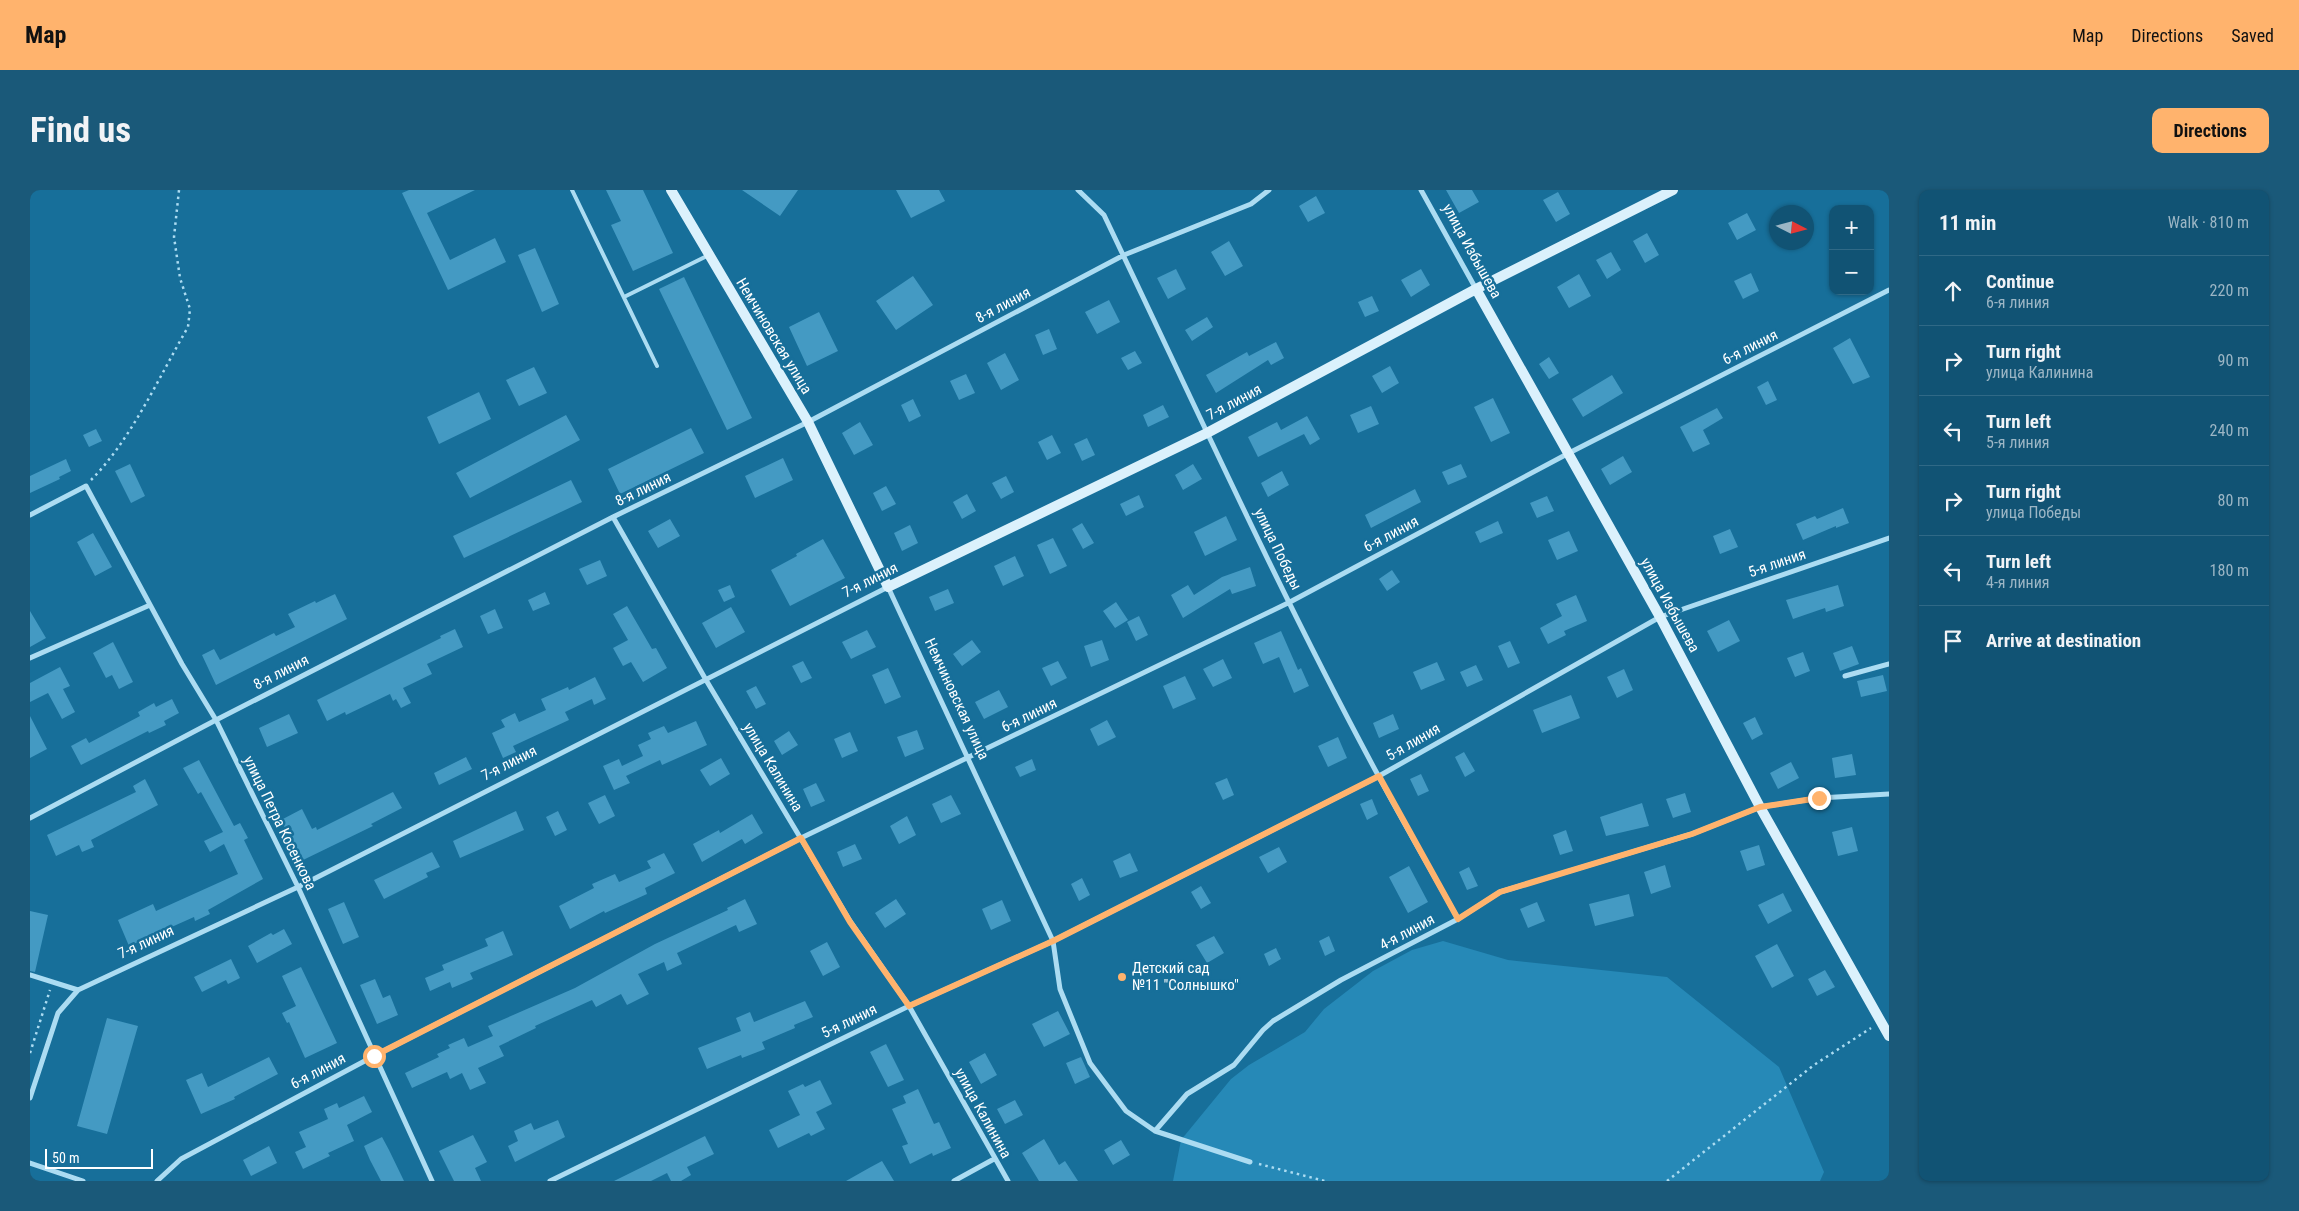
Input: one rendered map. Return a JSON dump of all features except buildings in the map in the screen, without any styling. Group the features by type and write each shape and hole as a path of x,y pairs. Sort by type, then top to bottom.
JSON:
{"main road":[{"name":"Немчиновская улица","path":"671,190 808,422 888,587"},
{"name":"7-я линия","path":"888,587 1207,433 1476,289 1673,190"},
{"name":"улица Избышева","path":"1476,289 1660,617 1760,807 1889,1036"}],"street":[{"name":"улица Победы","path":"1078,190 1104,215 1207,433 1290,602 1379,776 1458,919"},
{"name":"8-я линия","path":"30,818 216,720 613,517 808,422 1124,255 1252,204 1269,190"},
{"name":"улица Избышева","path":"1421,190 1476,289"},
{"name":"6-я линия","path":"157,1181 181,1159 374,1056 801,838 1290,602 1569,454 1889,290"},
{"path":"30,515 86,486"},
{"name":"улица Петра Косенкова","path":"86,486 182,664 216,720 298,887 432,1181"},
{"name":"улица Калинина","path":"613,517 706,680 850,922 909,1006 1008,1181"},
{"name":"5-я линия","path":"550,1181 909,1006 1053,941 1379,776 1660,617 1889,538"},
{"name":"7-я линия","path":"78,990 298,887 888,587"},
{"name":"Немчиновская улица","path":"888,587 1053,941 1060,989 1090,1063 1126,1110 1154,1131 1250,1162"},
{"path":"30,658 150,605"},
{"path":"1845,676 1889,664"},
{"name":"4-я линия","path":"1154,1131 1187,1094 1234,1065 1263,1030 1274,1021 1341,980 1458,919 1500,892 1692,834 1760,807 1819,798 1889,794"},
{"path":"30,975 78,990 58,1012 30,1098"},
{"path":"954,1181 994,1159"},
{"path":"30,1163 83,1181"}],"lane":[{"path":"572,190 657,366"},
{"path":"624,297 709,255"}],"path":[{"path":"86,486 105,466 123,441 188,327 190,310 180,278 174,237 178,190"},
{"path":"30,1053 52,982"},
{"path":"1667,1181 1814,1064 1881,1022"},
{"path":"1250,1162 1325,1181"}],"shaded area":[{"path":"1443,941 1508,960 1667,977 1779,1067 1824,1172 1820,1181 1173,1181 1181,1140 1231,1079 1249,1065 1305,1032 1324,1009 1373,971 1412,950"}],"place":[{"name":"Детский сад №11 \"Солнышко\"","path":"1122,977"}],"route":[{"path":"374,1056 801,838 850,922 909,1006 1053,941 1379,776 1458,919 1500,892 1692,834 1760,807 1819,798"}]}
